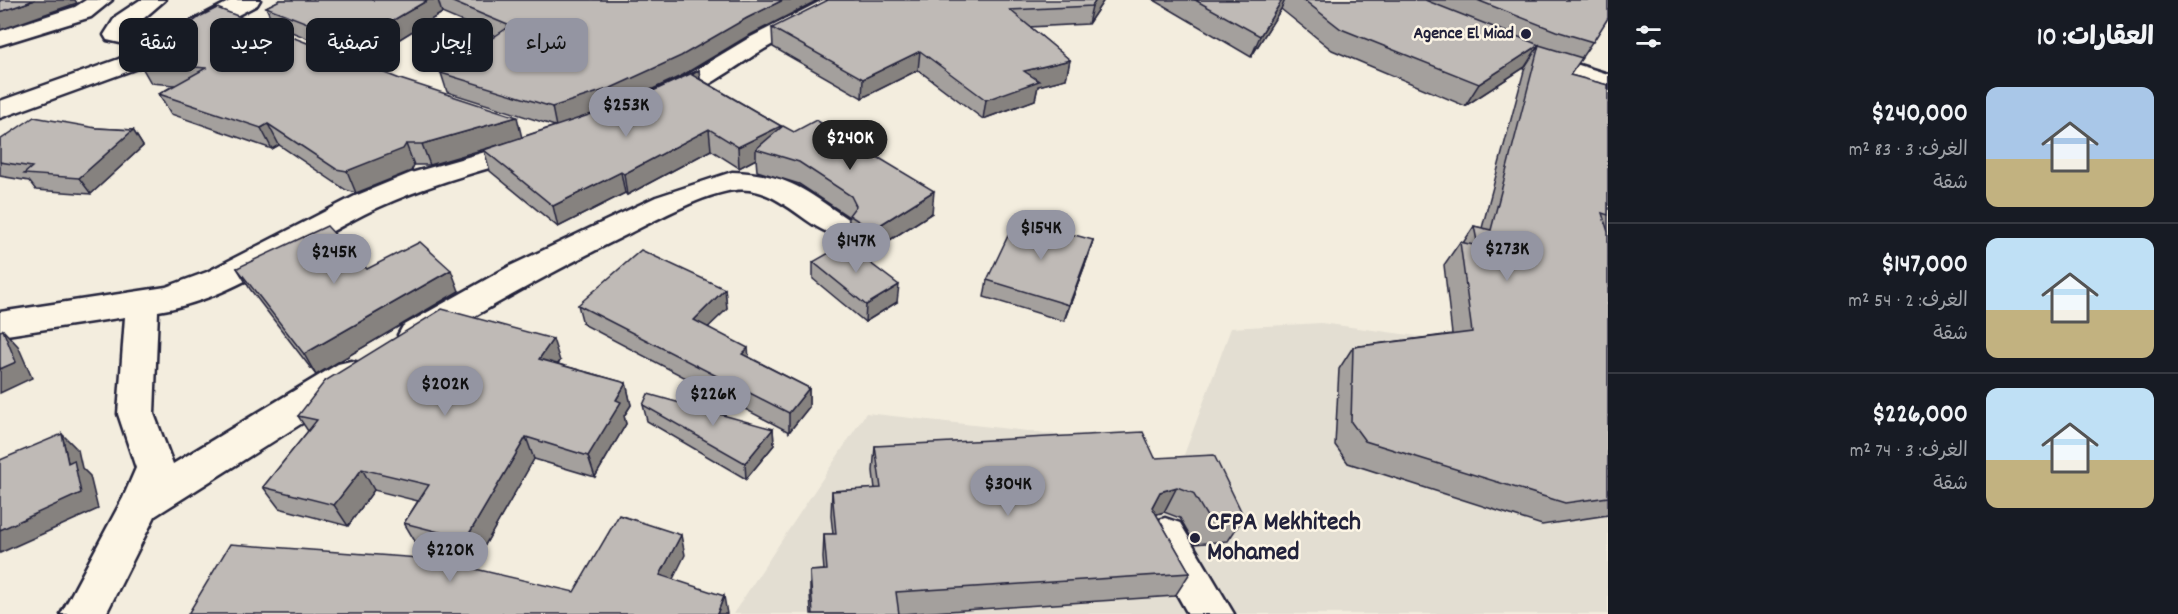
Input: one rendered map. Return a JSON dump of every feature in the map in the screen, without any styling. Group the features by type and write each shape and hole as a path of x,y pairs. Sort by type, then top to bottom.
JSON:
{"street":[{"path":"0,38 83,12 101,0"},
{"path":"154,0 124,21 115,35 134,39 163,36 210,20"},
{"path":"215,18 249,0"},
{"path":"634,109 693,82 757,43 840,0"},
{"path":"0,110 127,64 210,21"},
{"path":"1512,50 1608,82"},
{"path":"0,324 170,298 218,280 365,202 421,179 510,154 542,133"},
{"path":"141,504 384,354 521,274 666,203 732,181 763,182 788,192 838,227"},
{"path":"83,614 141,504 155,468 136,414 142,302"},
{"path":"1163,532 1212,614"}],"shaded area":[{"name":"CFPA Mekhitech Mohamed","path":"1321,323 1608,362 1608,614 733,614 866,413 1081,437 1181,463 1231,328"}],"building":[{"path":"0,0 35,0 0,12"},
{"path":"280,0 428,0 397,18 306,18 306,23 266,7"},
{"path":"448,0 783,0 681,56 611,88 552,107 441,73 493,72 493,38 505,29 505,72 588,72 588,18 505,18 505,24"},
{"path":"828,0 1096,0 1092,6 1010,10 1070,60 1024,71 1039,81 986,100 920,51 863,79 772,28"},
{"path":"1195,0 1282,0 1260,36"},
{"path":"1304,0 1425,0 1539,45 1479,84 1341,29"},
{"path":"1477,0 1608,0 1608,18 1593,42 1556,31"},
{"path":"217,8 243,18 210,18 210,72 294,72 294,38 306,43 306,72 382,72 517,117 422,144 406,144 403,149 347,171 336,169 268,124 261,128 159,94 206,68 198,67 198,18"},
{"path":"1539,45 1582,58 1570,75 1608,85 1608,215 1602,213 1608,232 1608,497 1565,503 1365,441 1351,422 1353,347 1472,332 1460,242 1478,246 1474,226 1491,230"},
{"path":"699,70 692,75 781,126 738,147 709,129 624,174 621,172 553,206 484,150 631,101"},
{"path":"34,117 96,128 133,130 79,178 24,174 32,167 0,162 0,140"},
{"path":"816,120 934,191 872,230 849,215 856,206 851,196 799,162 756,149 783,126 794,132"},
{"path":"1016,219 1093,240 1069,305 987,280"},
{"path":"327,226 367,269 420,242 451,270 304,354 237,268"},
{"path":"845,244 899,285 866,305 813,262"},
{"path":"641,250 725,289 694,320 748,348 742,354 809,388 789,413 578,305"},
{"path":"442,309 553,339 539,359 626,383 616,400 621,402 588,456 526,437 466,539 404,523 429,485 362,469 334,505 263,487 317,420 298,416 325,381"},
{"path":"3,330 16,362 0,369 0,331"},
{"path":"648,394 773,429 745,463 643,405"},
{"path":"1143,432 1155,458 1214,455 1244,517 1209,520 1193,493 1177,487 1160,492 1152,507 1190,573 896,592 899,614 813,614 810,571 827,570 824,534 836,534 832,491 881,488 875,446"},
{"path":"62,434 68,463 74,460 81,493 0,530 0,460"},
{"path":"619,515 681,535 660,575 724,596 717,614 188,614 230,544 433,559 574,592"}],"place":[{"name":"Agence El Miad","path":"1526,34"},
{"name":"CFPA Mekhitech Mohamed","path":"1195,538"}]}
